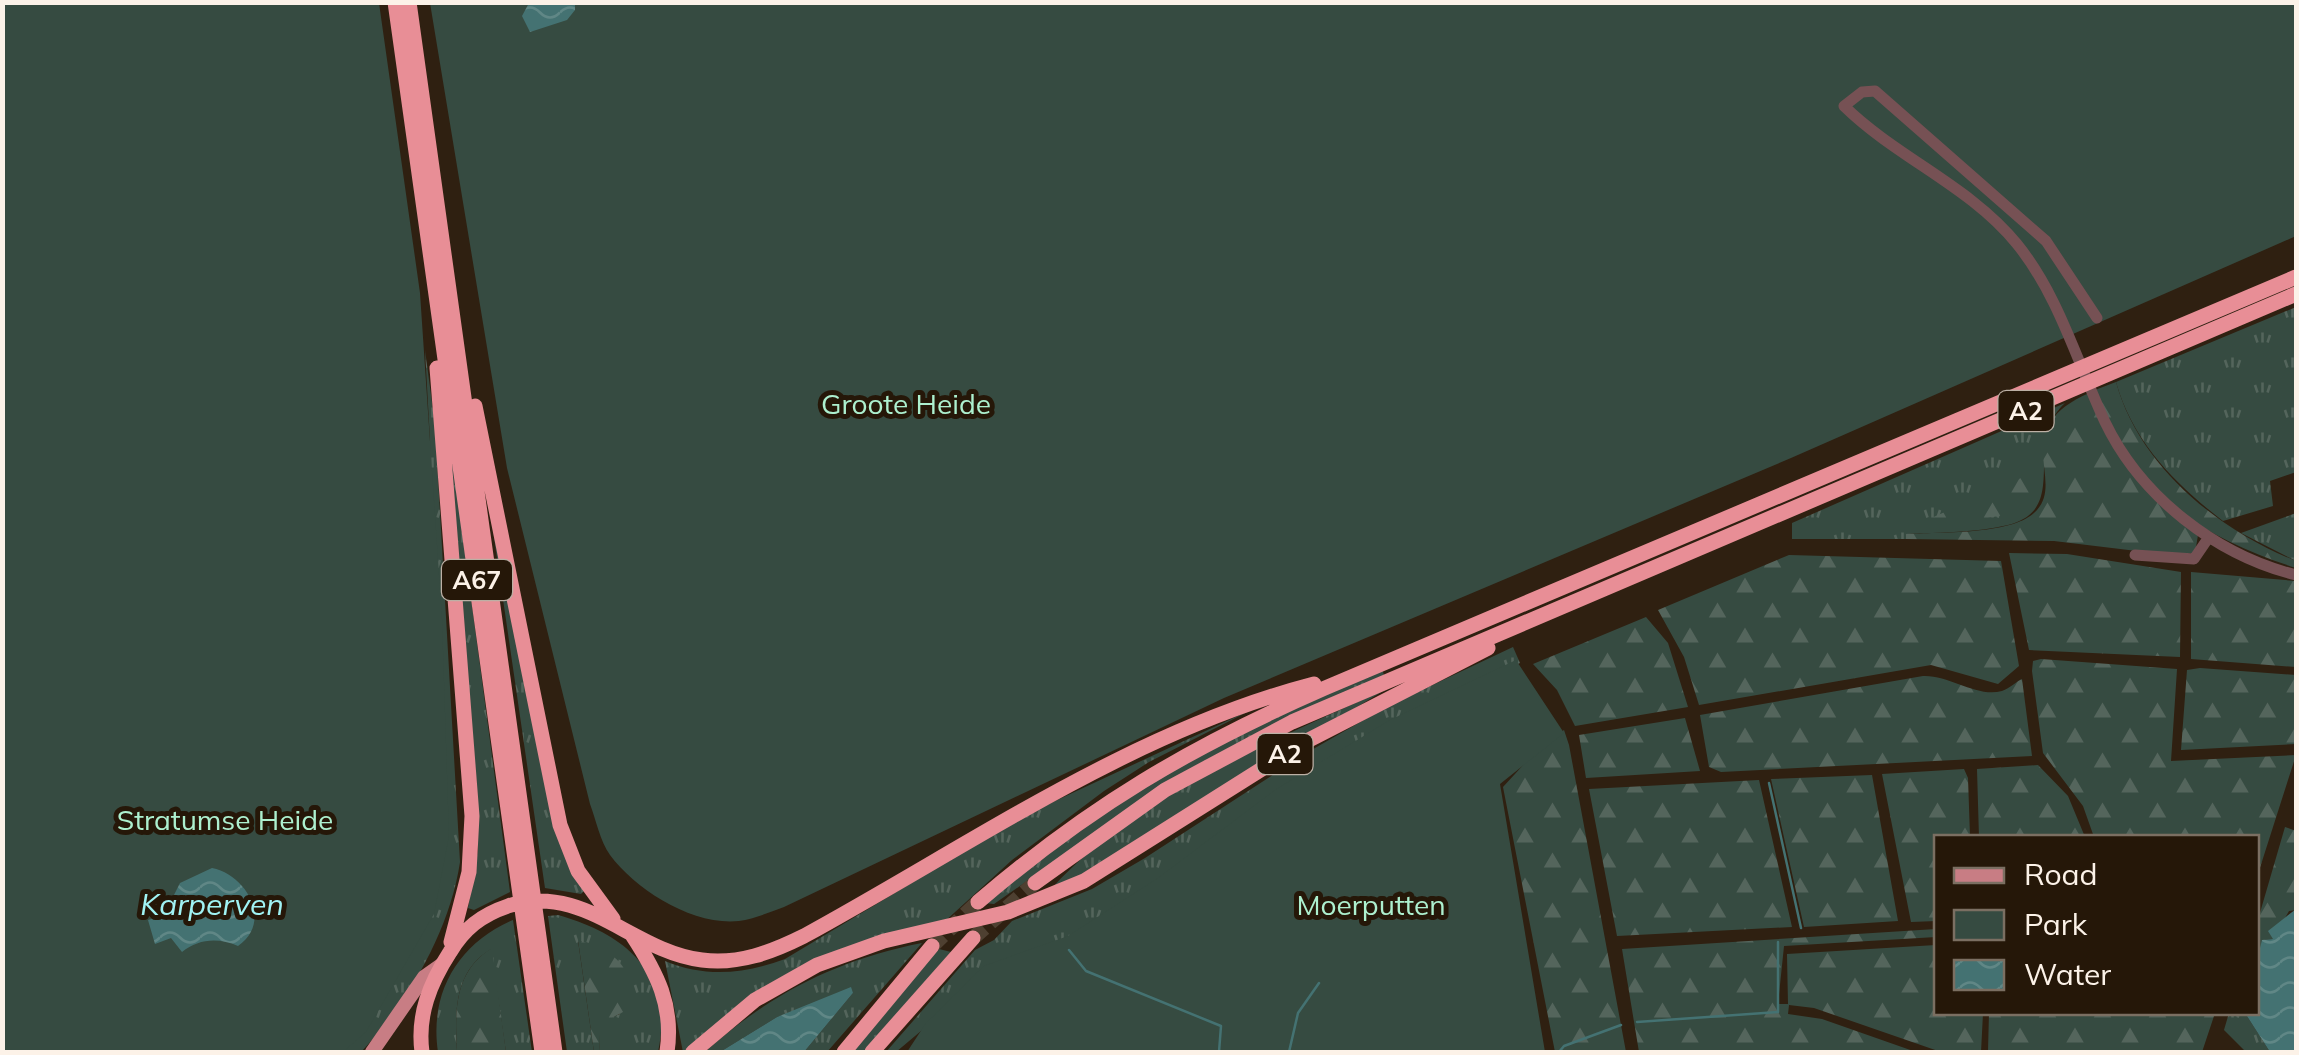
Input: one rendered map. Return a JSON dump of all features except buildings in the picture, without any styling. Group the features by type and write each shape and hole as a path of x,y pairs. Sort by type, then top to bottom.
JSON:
{"highway":[{"name":"A67","path":"396,2 524,875"},
{"name":"A67","path":"409,2 533,940 542,1052"},
{"name":"A2","path":"978,902 1076,821 1154,770 1367,671 2296,277"},
{"name":"A67","path":"435,284 435,339 472,816 469,872 446,958"},
{"name":"A2","path":"1035,883 1124,816 1229,753 1380,682 2296,294"},
{"name":"A67","path":"458,355 472,389 560,826 578,870 615,923"},
{"name":"A2","path":"694,1052 755,1000 809,968 870,945 932,938 1029,905 1113,866 1303,744 1517,634 1548,613"},
{"name":"A2","path":"630,932 672,952 701,960 734,960 774,950 1021,812 1143,750 1284,692 1367,671"},
{"path":"422,1052 424,1010 446,958 470,926 518,904 565,902 630,932 656,972 664,994 667,1052"},
{"path":"844,1052 932,938"},
{"path":"872,1052 973,938"},
{"name":"A67","path":"533,940 556,1052"}],"main road":[{"path":"372,1052 424,977 446,958"}],"street":[{"path":"2097,318 2046,241 1874,91 1862,92 1844,106 1909,160 1970,198 2016,241 2042,278 2100,410 2140,475 2162,501 2209,536 2296,575"},
{"path":"2135,555 2194,559 2209,536"}],"green space":[{"name":"Stratumse Heide","path":"2,3 379,3 420,293 442,619 449,836 434,914 366,1032 343,1052 3,1052"},
{"name":"Groote Heide","path":"430,3 2296,3 2296,236 1791,458 1224,698 784,907 745,920 721,921 685,912 635,881 607,849 590,804 507,468"},
{"path":"2296,307 2296,472 2270,481 2273,506 2223,521 2158,460 2133,424 2116,382"},
{"path":"425,350 435,425 460,862 437,939 410,988 361,1052 342,1052 387,994 425,928 430,440"},
{"path":"2116,382 2143,441 2185,491 2238,532 2296,561 2296,568 2226,540 2163,498 2130,460 2095,390"},
{"path":"2089,393 2120,457 2198,535 2195,553 2170,555 2054,541 1906,539 1906,534 1991,529 2034,513 2046,486 2044,439 2050,423 2064,408"},
{"path":"2065,403 2053,419 2047,437 2038,505 2027,517 1996,528 1907,534 1906,539 1792,539 1792,523"},
{"path":"446,409 510,892 474,910 468,908 478,850 477,790"},
{"path":"2032,473 2032,497 2014,511 1981,519 1918,524"},
{"path":"488,496 537,736 585,890 581,894 545,888"},
{"path":"2296,513 2296,561 2241,533"},
{"path":"2009,553 2067,554 2181,572 2180,657 2029,650"},
{"path":"1789,555 2001,561 2019,666 1998,684 1931,665 1699,705 1684,657 1658,610"},
{"path":"2191,572 2296,581 2296,667 2191,659"},
{"path":"1646,617 1668,643 1688,707 1575,726 1557,690 1533,664"},
{"path":"1513,647 1520,663 1417,713 1151,890 940,1015 896,1052 886,1052 975,950 994,940 1012,921 1092,889 1308,752 1390,705"},
{"name":"Moerputten","path":"1516,660 1564,733 1500,784 1545,1052 907,1052 926,1023 984,966 1068,936 1158,878 1275,790 1390,720"},
{"path":"2033,661 2177,669 2171,761 2296,755 2259,871 2259,835 2093,835 2083,806 2043,753"},
{"path":"1382,669 1384,675 1163,786 994,904 984,903 1082,824 1222,741"},
{"path":"2187,670 2296,675 2296,744 2181,750"},
{"path":"1923,676 1993,692 2005,690 2022,679 2032,756 1721,772 1709,767 1700,715"},
{"path":"1388,688 1084,874 1052,888 1086,855 1166,797 1254,750"},
{"path":"1257,707 1149,762 1104,791 1012,860 943,923 814,960 683,1052 665,961 695,970 725,972 785,959 1023,816"},
{"path":"1685,718 1700,771 1586,778 1579,735"},
{"path":"1564,730 1626,1052 1555,1052 1503,787 1538,749"},
{"path":"2038,765 2068,796 2084,835 1979,835 1977,769"},
{"path":"1964,769 1968,778 1970,835 1934,835 1934,921 1911,922 1882,774"},
{"path":"1872,775 1898,921 1804,927 1771,779"},
{"path":"1759,780 1792,927 1617,936 1589,789"},
{"path":"2285,827 2296,831 2296,910 2289,911 2273,939 2264,940 2259,954 2259,916"},
{"path":"558,915 605,934 640,962 659,1001 658,1052 600,1052 601,1028 620,1014 578,941 594,1052 567,1052 548,916"},
{"path":"513,920 532,1052 506,1052 491,949 469,969 463,982 457,1009 457,1052 438,1052 438,1009 452,972 477,942"},
{"path":"1934,929 1934,937 1784,946 1778,1004 1788,1004 1787,954 1934,945 1934,1015 1983,1015 1981,1052 1941,1052 1814,1008 1789,1005 1788,1014 1822,1019 1916,1052 1639,1052 1622,949"},
{"path":"578,940 613,956 629,982 629,1009 604,1024 600,1052 594,1052"},
{"path":"922,943 827,1052 804,1052 853,993 777,1017 720,1052 705,1052 754,1013 806,982 861,959"},
{"path":"492,948 506,1052 457,1052 457,1008 463,981 479,958"},
{"path":"935,948 951,952 864,1052 850,1052"},
{"path":"1989,1015 2214,1015 2202,1052 1988,1052"},
{"path":"2228,1015 2246,1015 2270,1052 2246,1052 2224,1030"}],"water":[{"path":"529,3 575,3 575,10 567,20 530,32 522,16"},
{"name":"Karperven","path":"212,868 225,872 245,889 254,913 254,925 248,936 238,946 208,941 182,952 171,938 155,944 148,920 164,915 180,883"},
{"path":"2296,909 2296,1052 2270,1052 2246,1015 2259,1015 2259,952 2262,940 2273,939 2268,931"},
{"path":"851,987 853,993 804,1052 720,1052 777,1017"}],"waterway":[{"path":"1769,783 1801,928"},
{"path":"1637,1022 1778,1012 1778,942"},
{"path":"1069,950 1086,971 1221,1026 1219,1052"},
{"path":"1289,1052 1298,1013 1319,983"},
{"path":"1559,1052 1564,1046 1621,1025"}],"tunnel":[{"path":"973,938 1035,883"},
{"path":"932,946 978,902"}]}
